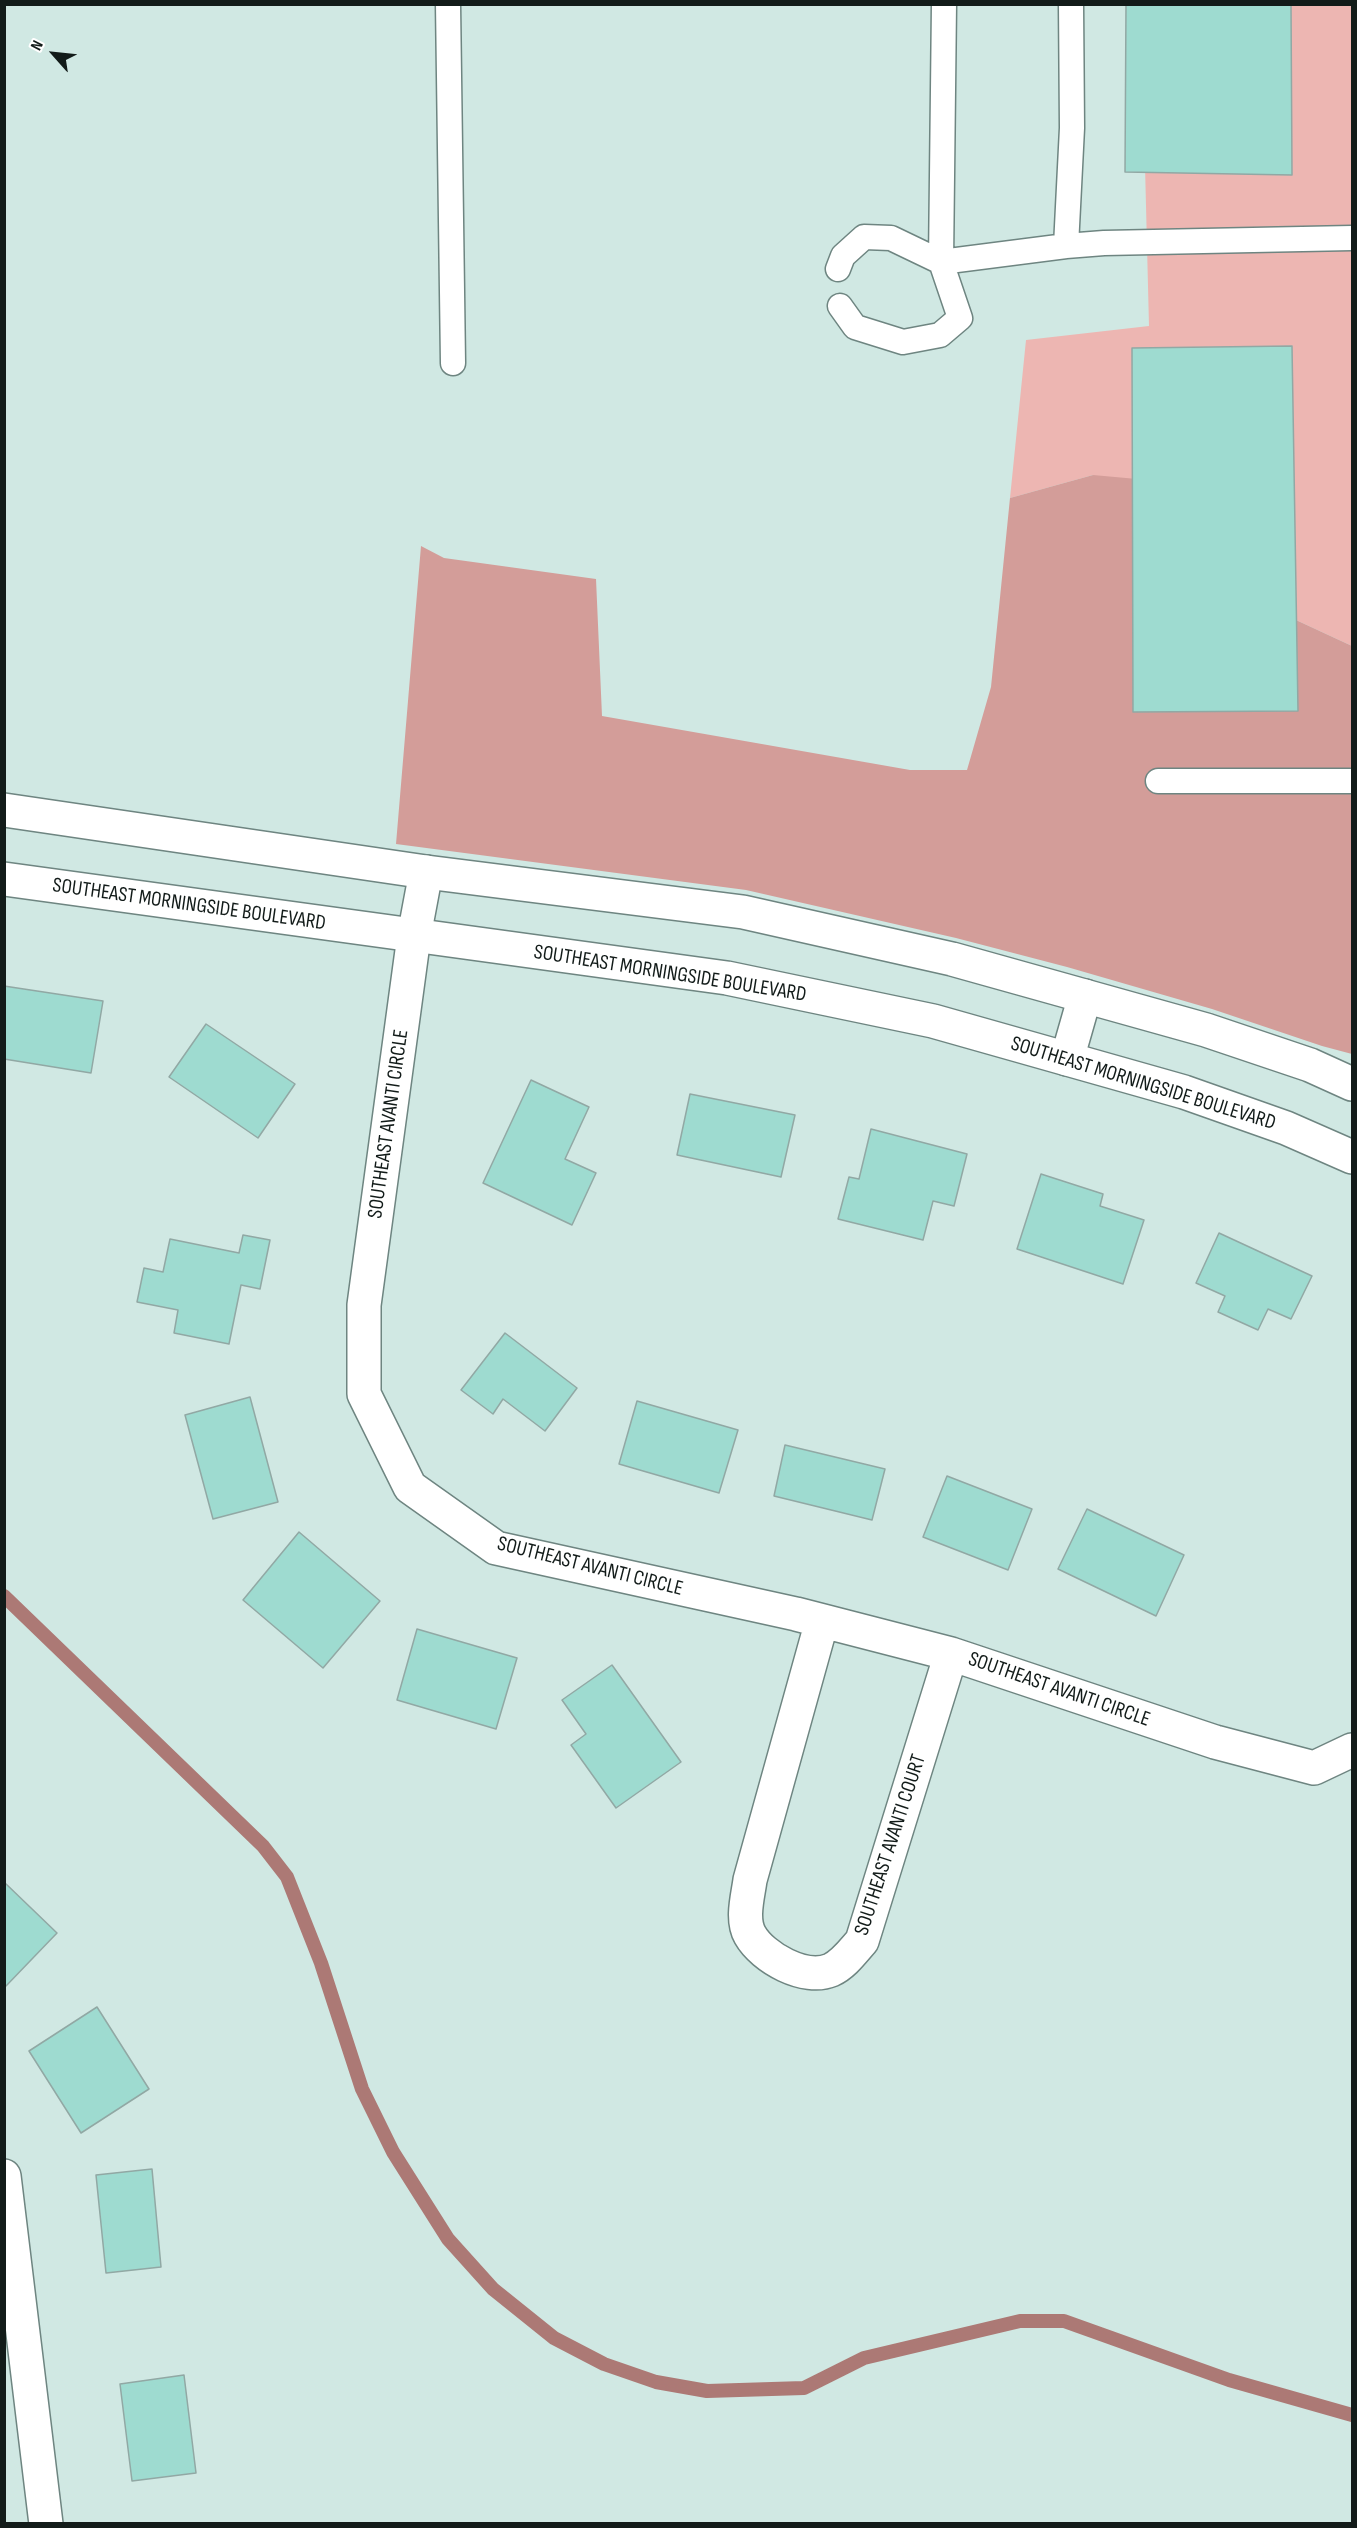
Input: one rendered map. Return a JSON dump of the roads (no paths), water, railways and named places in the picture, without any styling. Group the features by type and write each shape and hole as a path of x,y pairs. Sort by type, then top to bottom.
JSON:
{"street":[{"path":"4,810 426,872 743,912 952,959 1206,1030 1310,1065 1353,1084"},
{"name":"SOUTHEAST AVANTI CIRCLE","path":"426,872 414,936 364,1305 364,1394 410,1487 496,1548 822,1621 951,1654 1215,1742 1314,1768 1353,1750"},
{"name":"SOUTHEAST MORNINGSIDE BOULEVARD","path":"4,879 727,978 933,1021 1067,1059 1194,1096 1286,1128 1353,1157"},
{"path":"1067,1059 1085,996"},
{"name":"SOUTHEAST AVANTI COURT","path":"822,1621 750,1880 746,1908 749,1934 763,1952 792,1968 812,1972 831,1970 848,1957 862,1941 951,1654"},
{"path":"4,2176 46,2523"}],"lane":[{"path":"448,4 453,363"},
{"path":"840,306 855,327 903,342 940,335 960,318 941,262 944,4"},
{"path":"1066,246 1072,128 1071,4"},
{"path":"838,269 843,256 864,237 891,238 941,262 1104,243 1353,238"},
{"path":"1158,781 1353,782"}],"waterway":[{"path":"4,1596 263,1846 287,1877 321,1963 362,2089 393,2152 448,2239 493,2289 554,2338 604,2364 656,2382 707,2391 804,2388 864,2358 1020,2321 1064,2321 1229,2380 1352,2415"}]}
